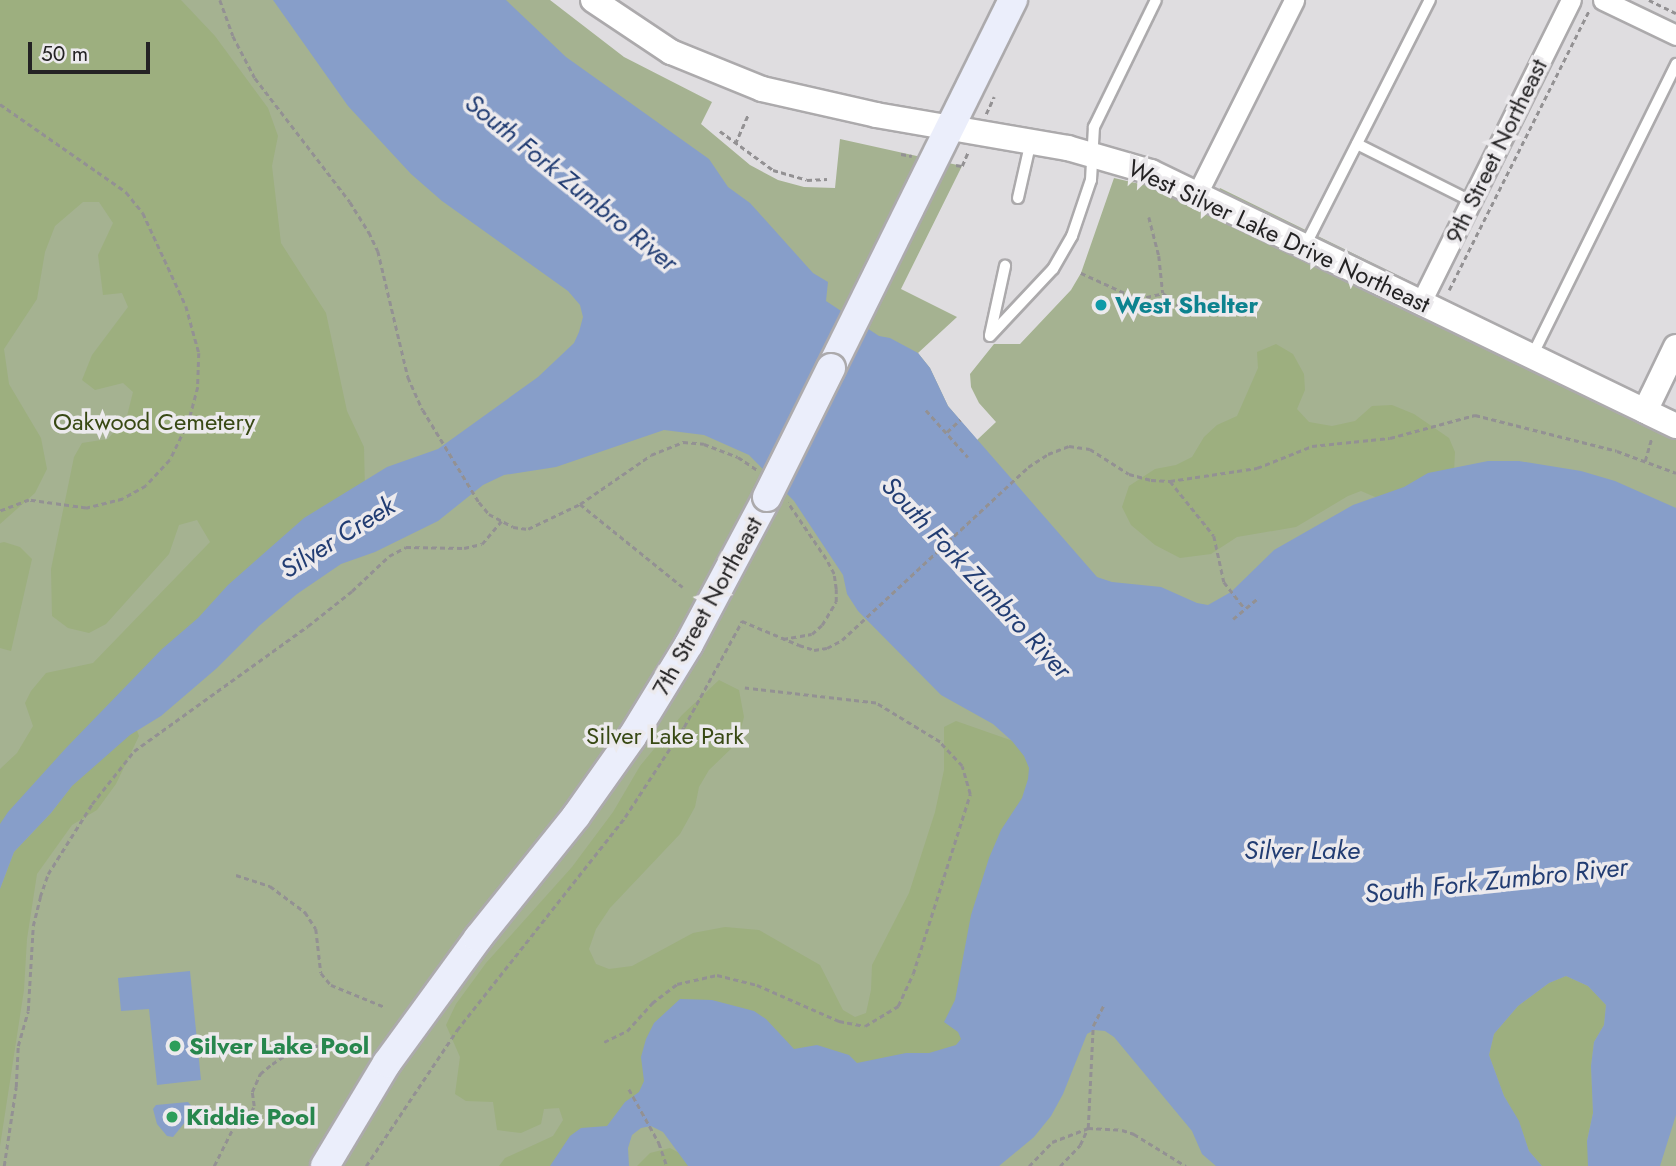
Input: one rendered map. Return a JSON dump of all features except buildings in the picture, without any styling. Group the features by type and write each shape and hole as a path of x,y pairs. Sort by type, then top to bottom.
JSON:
{"main road":[{"name":"7th Street Northeast","path":"325,1166 358,1108 418,1020 632,737 689,644 767,497 1013,0"}],"street":[{"name":"West Silver Lake Drive Northeast","path":"593,0 657,45 734,79 812,102 1094,154 1151,172 1676,426"},
{"path":"1198,194 1294,0"},
{"name":"9th Street Northeast","path":"1421,303 1571,0"},
{"path":"1597,3 1676,35"},
{"path":"1644,411 1676,347"}],"lane":[{"path":"1005,266 990,336 1053,269 1072,236 1088,193 1094,154 1094,127 1157,0"},
{"path":"1305,246 1430,0"},
{"path":"1531,356 1676,64"},
{"path":"1018,198 1031,141"},
{"path":"1357,144 1471,201"}],"path":[{"path":"220,0 233,36 255,78 350,202 369,232 378,251 408,377 423,410 479,502 500,521 528,529 580,504 651,455"},
{"path":"1649,0 1676,13"},
{"path":"1449,290 1597,3"},
{"path":"0,104 63,145 126,192 143,213 186,306 199,353 198,387 189,421 170,460 146,486 123,499 86,508 29,500 0,511"},
{"path":"735,144 748,115"},
{"path":"720,131 773,170 807,180 827,179"},
{"path":"1149,216 1159,256 1163,293 1185,311"},
{"path":"1081,273 1138,299 1163,293"},
{"path":"926,410 968,457"},
{"path":"366,1166 471,1011 605,844 643,792 716,673 742,621 814,650 827,649 842,640 1028,467 1069,446 1090,449 1129,474 1151,480 1170,481 1257,468 1312,446 1390,438 1475,415 1617,451 1676,473"},
{"path":"946,432 960,420"},
{"path":"1170,481 1214,536 1224,582 1245,609"},
{"path":"580,504 683,587"},
{"path":"4,1166 16,1087 18,1046 28,1011 33,926 40,897 48,874 92,804 135,751 308,626 352,591 389,556 406,547 464,548 482,544 500,521"},
{"path":"1233,619 1258,598"},
{"path":"782,639 812,634 830,613"},
{"path":"604,1042 627,1031 652,1003 677,984 717,975 757,985 839,1021 865,1026 898,1006 913,974 970,794 962,766 940,742 876,703 745,688"},
{"path":"236,875 270,886 305,912 316,929 321,973 331,985 386,1007"},
{"path":"1060,1166 1080,1145 1088,1128 1093,1031 1104,1004"},
{"path":"214,1166 238,1118 251,1112 254,1106 252,1092 260,1074 272,1064 289,1053 313,1046 334,1045 358,1049"},
{"path":"629,1089 659,1143 667,1166"},
{"path":"1029,1166 1052,1142 1088,1128 1122,1130 1134,1134 1186,1166"}],"green space":[{"name":"Silver Lake Park","path":"0,0 550,0 624,57 712,102 701,124 750,165 778,180 804,187 835,188 840,139 962,166 901,289 957,317 918,353 930,368 948,406 977,440 996,422 979,403 971,387 970,374 994,344 1020,344 1071,290 1081,273 1114,178 1153,187 1208,213 1220,188 1676,412 1676,1166 0,1166"},
{"name":"Oakwood Cemetery","path":"0,0 181,0 215,36 268,108 278,136 272,166 281,243 326,313 347,411 364,447 365,491 0,837 0,769 17,753 33,726 25,703 31,691 46,673 93,663 210,542 197,520 179,525 169,554 106,624 89,633 68,628 52,616 51,569 74,457 82,443 108,439 127,416 133,392 123,383 95,390 82,380 92,355 128,307 122,293 103,295 98,255 113,223 99,202 83,202 55,226 45,252 37,299 4,349 9,384 41,438 47,469 35,493 0,524"},
{"path":"1276,344 1293,354 1304,374 1305,390 1297,409 1309,422 1332,426 1355,421 1372,406 1392,405 1414,414 1449,438 1455,452 1454,472 1389,503 1361,491 1296,527 1237,537 1211,554 1180,558 1155,545 1131,525 1122,507 1129,486 1155,469 1176,465 1192,457 1204,437 1217,425 1237,416 1258,368 1257,352"},
{"path":"0,543 20,547 32,559 11,651 0,648"},
{"path":"719,680 739,690 744,717 737,743 709,770 699,787 695,807 680,834 610,908 596,929 589,949 596,964 609,969 632,966 693,933 725,927 759,930 820,965 843,1010 855,1017 866,1013 871,990 872,965 909,893 935,812 944,770 944,727 956,721 1030,747 1036,769 969,1050 645,1094 566,1166 499,1166 505,1158 553,1136 563,1120 559,1108 544,1109 541,1124 521,1133 497,1130 493,1102 466,1101 455,1094 460,1057 446,1025 456,1004 486,963 572,867 613,812 640,766 682,715"},
{"path":"135,725 139,736 116,784 97,810 72,825 37,874 27,939 24,990 0,1146 0,889 14,852 51,813 107,740"},
{"path":"1566,976 1588,986 1606,1005 1604,1025 1594,1042 1591,1066 1593,1113 1587,1140 1590,1162 1588,1166 1542,1166 1529,1151 1489,1055 1494,1034 1518,1006 1549,983"},
{"path":"670,1148 703,1166 637,1166 650,1153"}],"water":[{"name":"Silver Lake","path":"273,0 506,0 566,57 709,159 728,187 750,203 813,273 828,282 826,301 879,336 890,338 918,353 930,368 948,406 1097,577 1112,582 1161,587 1208,605 1231,592 1274,550 1353,505 1404,487 1428,473 1488,461 1519,461 1581,471 1615,481 1676,508 1676,1115 1660,1166 1588,1166 1587,1141 1593,1113 1591,1066 1594,1042 1604,1025 1606,1005 1588,986 1566,976 1549,983 1518,1006 1494,1034 1489,1055 1504,1096 1519,1121 1529,1151 1542,1166 1216,1166 1202,1154 1192,1131 1114,1037 1105,1031 1094,1030 1087,1034 1063,1094 1051,1116 1034,1137 999,1166 688,1166 663,1132 651,1126 641,1128 632,1135 628,1148 629,1166 550,1166 570,1136 581,1128 607,1126 625,1102 639,1092 644,1081 641,1057 646,1039 654,1023 680,999 712,1000 754,1011 766,1019 794,1049 817,1045 849,1055 857,1063 906,1053 929,1053 956,1045 961,1039 958,1032 944,1022 955,1000 971,915 989,858 1001,830 1022,798 1028,779 1029,768 1024,756 1012,741 993,724 941,695 858,611 847,594 843,575 794,501 749,455 704,435 664,430 556,467 504,475 483,485 438,521 375,552 341,564 297,594 161,716 130,735 72,786 14,852 0,889 0,824 8,812 66,748 228,585 304,518 387,467 438,449 538,377 574,343 579,332 583,317 580,305 568,291 442,201 411,174 348,106"},
{"name":"Silver Lake Pool","path":"190,971 201,1080 157,1085 149,1009 121,1011 118,978"},
{"name":"Kiddie Pool","path":"188,1102 195,1110 173,1137 167,1136 157,1124 153,1109 156,1105"}],"place":[{"name":"West Shelter","path":"1101,305"},
{"name":"Silver Lake Pool","path":"175,1046"},
{"name":"Kiddie Pool","path":"172,1117"}],"water label":[{"name":"South Fork Zumbro River","path":"571,183"},
{"name":"Silver Creek","path":"338,538"},
{"name":"South Fork Zumbro River","path":"976,578"},
{"name":"South Fork Zumbro River","path":"1496,881"}]}
